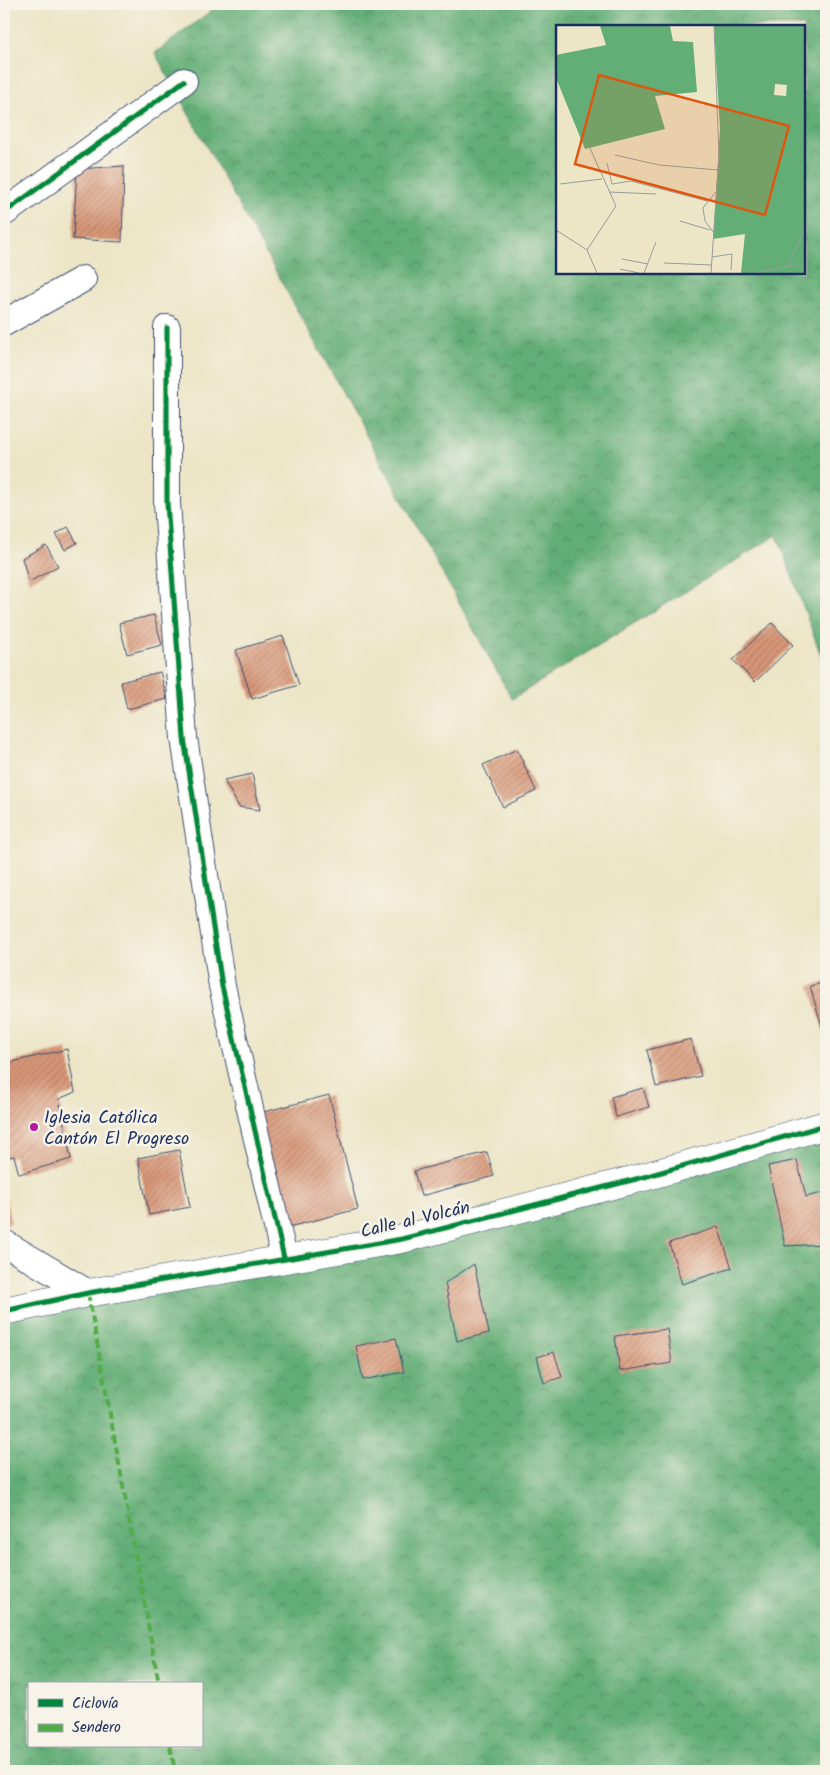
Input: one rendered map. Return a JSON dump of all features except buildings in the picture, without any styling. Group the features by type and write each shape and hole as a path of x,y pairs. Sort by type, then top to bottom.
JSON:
{"street":[{"path":"4,213 184,80"},
{"path":"4,323 83,279"},
{"path":"167,328 167,503 184,738 222,986 284,1258"},
{"name":"Calle al Volcán","path":"4,1311 88,1293 402,1239 644,1177 826,1126"},
{"path":"4,1243 88,1293"}],"green space":[{"path":"220,4 826,4 826,669 777,535 512,699 155,53"},
{"path":"826,1125 826,1771 4,1771 4,1311 284,1258"}],"marked path":[{"path":"88,1293 159,1682"},
{"path":"170,1748 175,1771"}],"cycle path":[{"path":"4,213 184,81"},
{"path":"167,328 167,503 184,738 222,986 284,1258"},
{"path":"4,1311 88,1293 402,1239 644,1177 826,1125"}],"place":[{"name":"Iglesia Católica Cantón El Progreso","path":"34,1127"}]}
